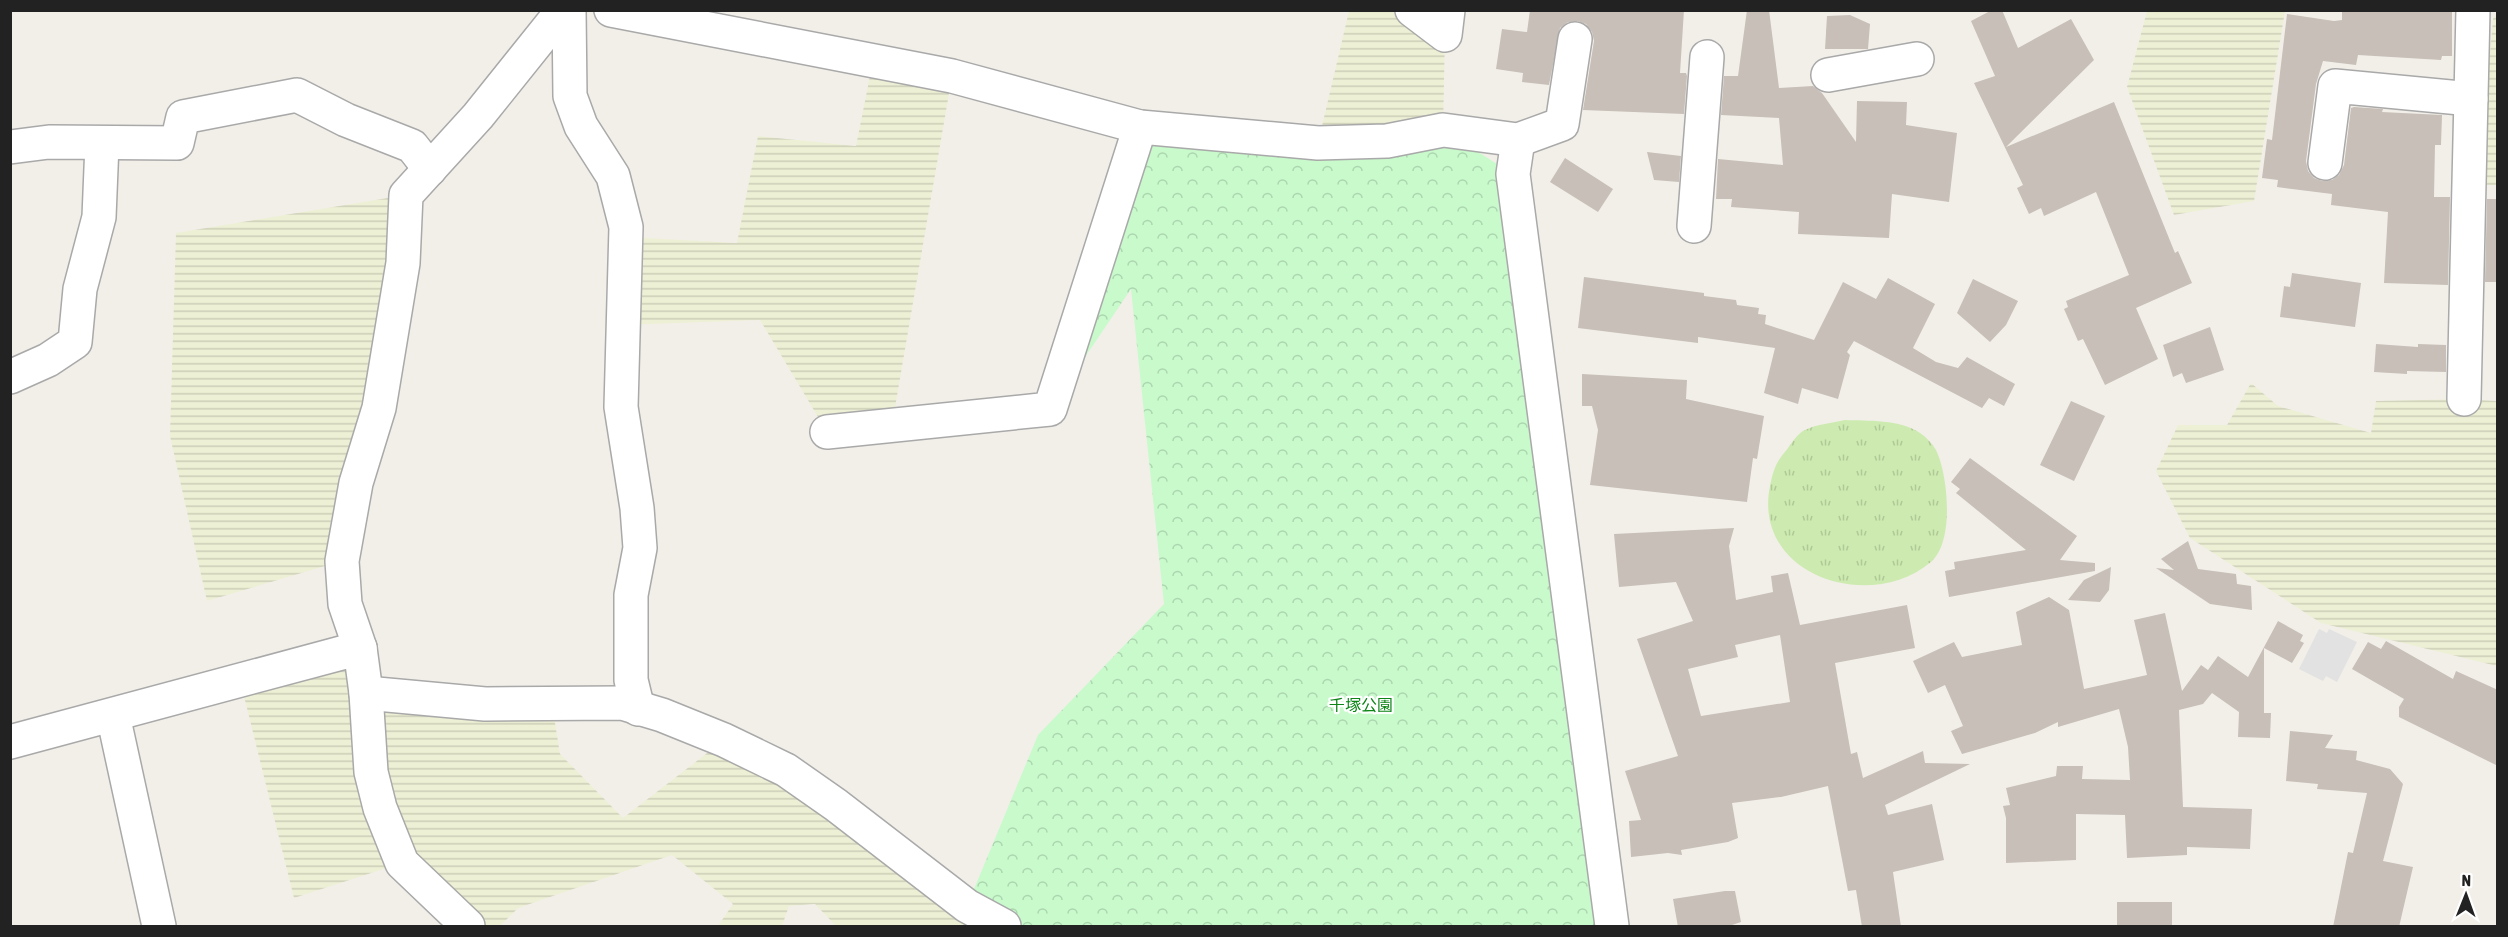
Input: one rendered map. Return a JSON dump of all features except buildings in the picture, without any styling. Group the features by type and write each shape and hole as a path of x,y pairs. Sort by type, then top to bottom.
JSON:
{"street":[{"path":"468,927 402,863 380,808 371,772 366,693 360,648 345,604 342,561 357,483 379,408 403,263 406,195 478,116 563,10"},
{"path":"569,10 570,96 581,126 613,177 626,227 621,406 637,508 640,549 631,595 632,680 638,709"},
{"path":"611,10 952,76 1140,127 1318,143 1387,141 1443,130 1518,140 1562,124 1575,39"},
{"path":"1412,10 1444,35 1448,10"},
{"path":"2464,399 2473,10"},
{"path":"1694,226 1707,57"},
{"path":"1828,75 1917,59"},
{"path":"2325,163 2335,86 2471,99"},
{"path":"10,147 49,142 177,143 183,117 297,95 346,120 412,146 430,169"},
{"path":"827,432 1050,409 1140,127"},
{"path":"1518,140 1513,174 1612,927"},
{"path":"10,377 48,360 75,342 80,289 99,217 102,144"},
{"path":"10,742 360,648"},
{"path":"366,693 485,704 622,703 662,715 724,740 786,770 836,805 967,906 1004,927"},
{"path":"113,715 159,927"}],"green space":[{"path":"1349,11 1448,11 1445,35 1443,130 1318,143"},
{"path":"2147,11 2285,11 2254,201 2174,215 2127,87"},
{"path":"2497,13 2497,185 2482,185 2481,59 2490,54 2493,19"},
{"path":"873,61 952,76 892,425 827,432 760,320 623,325 626,237 737,243 758,136 856,146"},
{"name":"千塚公園","path":"1140,127 1443,130 1513,174 1612,926 1004,926 967,906 1038,735 1164,604 1131,289 1050,409"},
{"path":"406,195 342,561 207,601 170,436 176,233"},
{"path":"2251,383 2278,406 2371,433 2376,401 2464,399 2497,401 2497,666 2321,623 2190,538 2156,471 2178,425 2227,425"},
{"path":"1845,420 1903,425 1922,435 1936,450 1944,475 1946,491 1944,539 1939,552 1931,562 1906,577 1877,585 1848,584 1820,577 1797,563 1779,543 1769,517 1770,486 1776,465 1802,432 1814,426"},
{"path":"360,648 367,693 552,704 560,754 623,818 724,740 984,926 836,926 815,904 789,906 782,926 718,926 733,904 672,855 518,908 500,926 468,926 402,863 294,898 240,680"}],"shaded area":[{"path":"2319,629 2327,633 2329,629 2357,642 2337,682 2326,676 2323,681 2299,669"}]}
